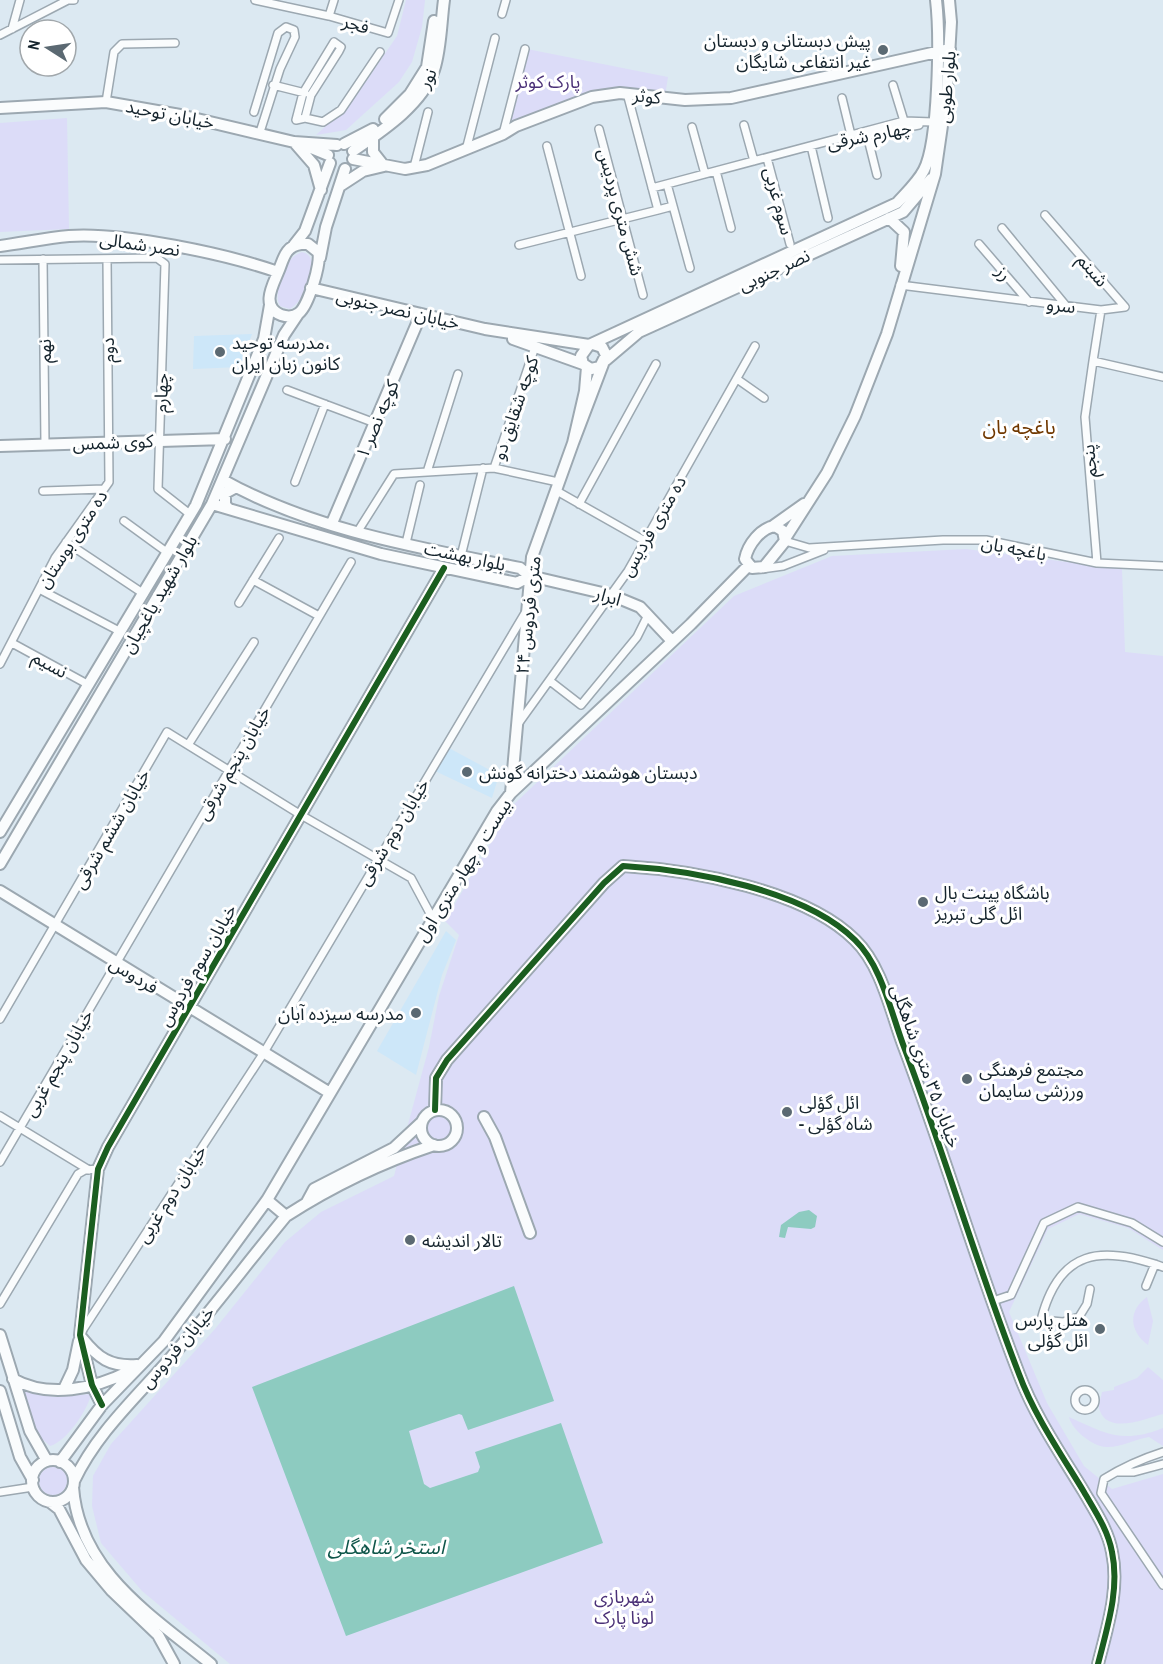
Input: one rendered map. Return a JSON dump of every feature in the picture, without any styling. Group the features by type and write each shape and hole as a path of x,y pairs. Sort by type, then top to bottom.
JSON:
{"main road":[{"name":"نور","path":"371,135 410,94 427,67 437,0"},
{"name":"نور","path":"371,135 402,113 422,91 434,69 444,0"},
{"name":"بلوار طوبی","path":"900,285 935,174 943,129 944,49 936,0"},
{"name":"بلوار طوبی","path":"924,170 944,49 949,0"},
{"name":"کوثر","path":"347,150 384,166 414,167 440,161 503,134 516,126 606,93 627,93 686,100 731,98 944,49"},
{"name":"خیابان توحید","path":"0,108 106,102 260,132 294,142 347,150"},
{"path":"329,159 371,135 374,152 384,166 363,171 340,186"},
{"path":"294,142 329,159 339,169 345,169 347,150"},
{"path":"294,142 314,165 321,190"},
{"name":"بلوار شهید یاغچیان","path":"0,832 191,515 225,439 268,330 270,293 285,253 305,231 321,190 329,159"},
{"name":"بلوار شهید یاغچیان","path":"0,864 212,504 284,335 311,288 320,258 323,237 345,169"},
{"name":"نصر جنوبی","path":"591,344 897,203 924,170"},
{"name":"نصر جنوبی","path":"604,362 639,332 903,212 935,174"},
{"path":"810,501 773,526 763,530 747,551 745,559 749,565 760,569 768,564 786,539 810,501 855,417 886,334 900,285 904,232 889,218"},
{"name":"نصر شمالی","path":"0,246 70,236 111,238 208,254 278,272"},
{"path":"294,245 308,244 320,258"},
{"name":"خیابان نصر جنوبی","path":"311,288 484,329 591,344"},
{"path":"270,305 279,314 292,316 298,314"},
{"name":"کوچه نصر ۱","path":"332,523 421,314"},
{"name":"خیابان نصر جنوبی","path":"484,329 585,366"},
{"path":"591,344 605,351 604,362 596,369 585,366 581,356 591,344"},
{"name":"۲۴ متری فردوس","path":"511,793 532,557 604,362"},
{"name":"۲۴ متری فردوس","path":"573,443 585,391 585,366"},
{"name":"کوی شمس","path":"0,446 225,439"},
{"name":"بلوار بهشت","path":"212,504 381,554 517,583 530,576 520,568 406,543 332,523 274,504 223,480"},
{"path":"229,509 224,499 225,493 236,487"},
{"path":"773,526 780,528 786,539"},
{"name":"بیست و چهار متری اول","path":"267,1200 497,811 511,793 672,642 749,565"},
{"name":"خیابان سوم فردوس","path":"102,1405 92,1385 80,1335 94,1169 444,568"},
{"name":"ابرار","path":"530,576 610,596 640,607 672,642"},
{"path":"33,776 47,785"},
{"name":"خیابان ۳۵ متری شاهگلی","path":"435,1110 436,1078 447,1060 604,884 623,866 652,868 765,890 834,920 858,942 875,969 926,1105 1019,1376 1103,1524 1112,1552 1115,1576 1113,1598 1098,1664"},
{"name":"فردوس","path":"0,891 188,1009 330,1094"},
{"path":"435,1110 451,1114 458,1128 450,1143 434,1145 402,1156 307,1202 314,1189 394,1148 429,1113 435,1110"},
{"path":"484,1117 495,1137 530,1233"},
{"path":"422,1122 422,1134 434,1145"},
{"path":"267,1200 286,1216"},
{"name":"خیابان فردوس","path":"60,1462 102,1405 165,1341 267,1200"},
{"name":"خیابان فردوس","path":"73,1484 94,1443 109,1423 173,1355 286,1216 307,1202"},
{"path":"0,1335 30,1431 47,1461"},
{"path":"80,1335 96,1356 119,1365 143,1364"},
{"path":"64,1389 73,1370 80,1335"},
{"path":"13,1379 27,1387 64,1389 92,1385 115,1378 143,1364"},
{"path":"0,1391 20,1457 39,1497 59,1509 87,1560 112,1591 158,1635 174,1664"},
{"path":"33,1483 37,1468 47,1461 60,1462 70,1469 78,1522 93,1554 142,1609 211,1664"},
{"path":"50,1502 67,1497 73,1484"}],"street":[{"path":"12,29 20,0"},
{"path":"0,35 68,0 74,0"},
{"name":"فجر","path":"255,0 284,3 388,33 399,0"},
{"path":"329,16 334,0"},
{"path":"502,14 506,0"},
{"path":"254,112 278,33 286,27 294,30 295,37 275,85 260,132"},
{"path":"466,150 495,38"},
{"path":"106,102 114,52 122,44 175,42"},
{"path":"307,94 339,51 339,43 331,44 307,94 305,118 324,122 341,110 380,52"},
{"path":"503,134 525,49"},
{"path":"264,83 307,94"},
{"path":"893,85 904,121"},
{"path":"627,93 658,210"},
{"path":"842,98 851,135"},
{"path":"414,167 428,112"},
{"path":"652,188 904,121 933,122"},
{"name":"چهارم شرقی","path":"807,147 933,122"},
{"path":"744,125 754,161"},
{"path":"692,127 705,174"},
{"name":"شش متری پردیس","path":"599,129 643,295"},
{"path":"866,131 877,175"},
{"path":"547,146 581,276"},
{"path":"807,147 828,219"},
{"name":"سوم غربی","path":"767,158 790,244"},
{"path":"716,171 732,228"},
{"path":"667,184 690,268"},
{"path":"519,245 673,206"},
{"name":"شبنم","path":"1045,215 1125,307 1101,310"},
{"path":"1002,228 1068,307"},
{"name":"رز","path":"980,244 1029,302"},
{"name":"چهارم","path":"106,259 158,258 165,264 158,489 191,515"},
{"name":"نهم","path":"43,259 45,444"},
{"path":"0,260 106,259"},
{"name":"دوم","path":"106,259 107,441"},
{"name":"سرو","path":"900,285 1101,310 1093,361"},
{"name":"ده متری فردیس","path":"517,726 610,596 645,542 754,346"},
{"name":"کوچه شقایق دو","path":"494,468 535,347"},
{"path":"1093,361 1163,377"},
{"name":"پنجم","path":"1093,361 1085,417 1097,563"},
{"path":"579,504 656,364"},
{"path":"428,472 458,374"},
{"path":"737,379 764,398"},
{"path":"287,390 375,423"},
{"path":"295,482 325,404"},
{"name":"ده متری بوستان","path":"0,664 66,542 109,482 107,441"},
{"path":"461,556 483,468"},
{"path":"358,531 394,474 494,468 557,486 579,504 645,542"},
{"path":"406,543 420,485"},
{"path":"43,491 104,489"},
{"path":"124,521 168,554"},
{"path":"239,603 279,538"},
{"path":"786,539 809,548 832,547"},
{"name":"باغچه بان","path":"832,547 943,540 986,540 1097,563 1162,567"},
{"path":"66,542 144,594"},
{"path":"760,569 783,566 832,547"},
{"name":"خیابان پنجم شرقی","path":"115,963 351,562"},
{"path":"253,580 319,616"},
{"path":"39,589 121,632"},
{"name":"خیابان دوم شرقی","path":"263,1054 376,860 527,611"},
{"path":"549,681 581,705 637,637 648,615"},
{"path":"254,642 188,745 376,860 411,878 433,919"},
{"name":"نسیم","path":"0,643 11,645 89,685"},
{"name":"خیابان ششم شرقی","path":"0,1019 167,732 188,745"},
{"name":"خیابان پنجم غربی","path":"0,1162 115,963"},
{"name":"خیابان دوم غربی","path":"80,1335 263,1054"},
{"path":"0,1116 94,1169"},
{"path":"0,1304 78,1174 94,1169"},
{"path":"993,1301 1011,1295 1044,1223 1078,1207 1132,1223 1163,1242"},
{"path":"1090,1289 1087,1304 1078,1317 1063,1322 1041,1320 1047,1294 1063,1272 1080,1258 1111,1253 1159,1266 1146,1286"},
{"path":"1163,1452 1132,1462 1104,1479 1101,1493 1163,1585"},
{"path":"1115,1472 1134,1472 1163,1464"},
{"path":"0,1492 33,1483"}],"shaded area":[{"name":"مدرسه توحید، کانون زبان ایران","path":"252,334 240,367 193,369 194,336"},
{"name":"دبستان هوشمند دخترانه گونش","path":"447,747 499,775 492,798 433,770"},
{"name":"مدرسه سیزده آبان","path":"446,931 456,940 442,975 416,1075 377,1051"}],"green space":[{"path":"406,0 425,0 422,27 412,62 399,82 346,130 316,135 352,102 397,36"},
{"name":"پارک کوثر","path":"527,49 668,77 665,96 625,91 517,124 509,122"},
{"path":"67,118 69,229 0,232 0,123"},
{"path":"302,252 309,256 312,262 310,280 295,305 290,309 280,306 278,287 282,272 290,260"},
{"name":"ائل گؤلی - شاه گؤلی","path":"966,549 1122,569 1125,652 1163,656 1163,1250 1128,1228 1079,1214 1048,1229 1009,1312 1047,1403 1084,1466 1112,1489 1163,1474 1163,1664 230,1664 142,1591 101,1543 92,1506 93,1476 111,1444 215,1329 285,1242 321,1212 394,1176 429,1047 439,996 459,935 445,921 512,806 734,596 832,556"},
{"path":"1147,1297 1153,1321 1148,1345 1137,1334 1133,1321 1136,1309"},
{"path":"1148,1367 1163,1380 1163,1414 1120,1424 1105,1418 1099,1407 1102,1392 1114,1390 1114,1387 1137,1378"},
{"path":"21,1388 54,1397 91,1394 86,1408 69,1432 50,1446 38,1435"},
{"path":"1069,1417 1115,1435 1137,1435 1163,1428 1163,1446 1149,1437 1116,1446 1101,1446 1078,1432"},
{"path":"53,1467 63,1471 67,1481 63,1491 53,1495 43,1491 39,1481 43,1471"}],"water":[{"path":"809,1210 817,1216 815,1227 811,1229 788,1227 785,1238 779,1237 781,1225 799,1212"},
{"name":"استخر شاهگلی","path":"514,1286 554,1401 468,1430 462,1415 459,1414 409,1431 424,1484 430,1488 478,1472 480,1467 475,1452 561,1423 603,1543 346,1636 252,1387"}],"cycle path":[{"path":"102,1405 92,1385 80,1335 98,1169 108,1147 444,568"},
{"path":"435,1110 436,1078 447,1060 604,883 623,866 714,878 778,896 834,923 855,940 872,963 885,990 989,1293 1025,1389 1040,1419 1097,1514 1107,1536 1112,1552 1114,1580 1108,1622 1098,1664"}],"place":[{"name":"پیش دبستانی و دبستان غیر انتفاعی شایگان","path":"883,50"},
{"name":"مدرسه توحید، کانون زبان ایران","path":"220,352"},
{"name":"دبستان هوشمند دخترانه گونش","path":"467,772"},
{"name":"باشگاه پینت بال ائل گلی تبریز","path":"923,902"},
{"name":"مدرسه سیزده آبان","path":"416,1013"},
{"name":"مجتمع فرهنگی ورزشی سایمان","path":"967,1079"},
{"name":"ائل گؤلی - شاه گؤلی","path":"787,1112"},
{"name":"تالار اندیشه","path":"410,1240"},
{"name":"هتل پارس ائل گؤلی","path":"1100,1329"}],"district":[{"name":"باغچه بان","path":"1019,426"}],"park label":[{"name":"شهربازی لونا پارک","path":"624,1606"}]}
